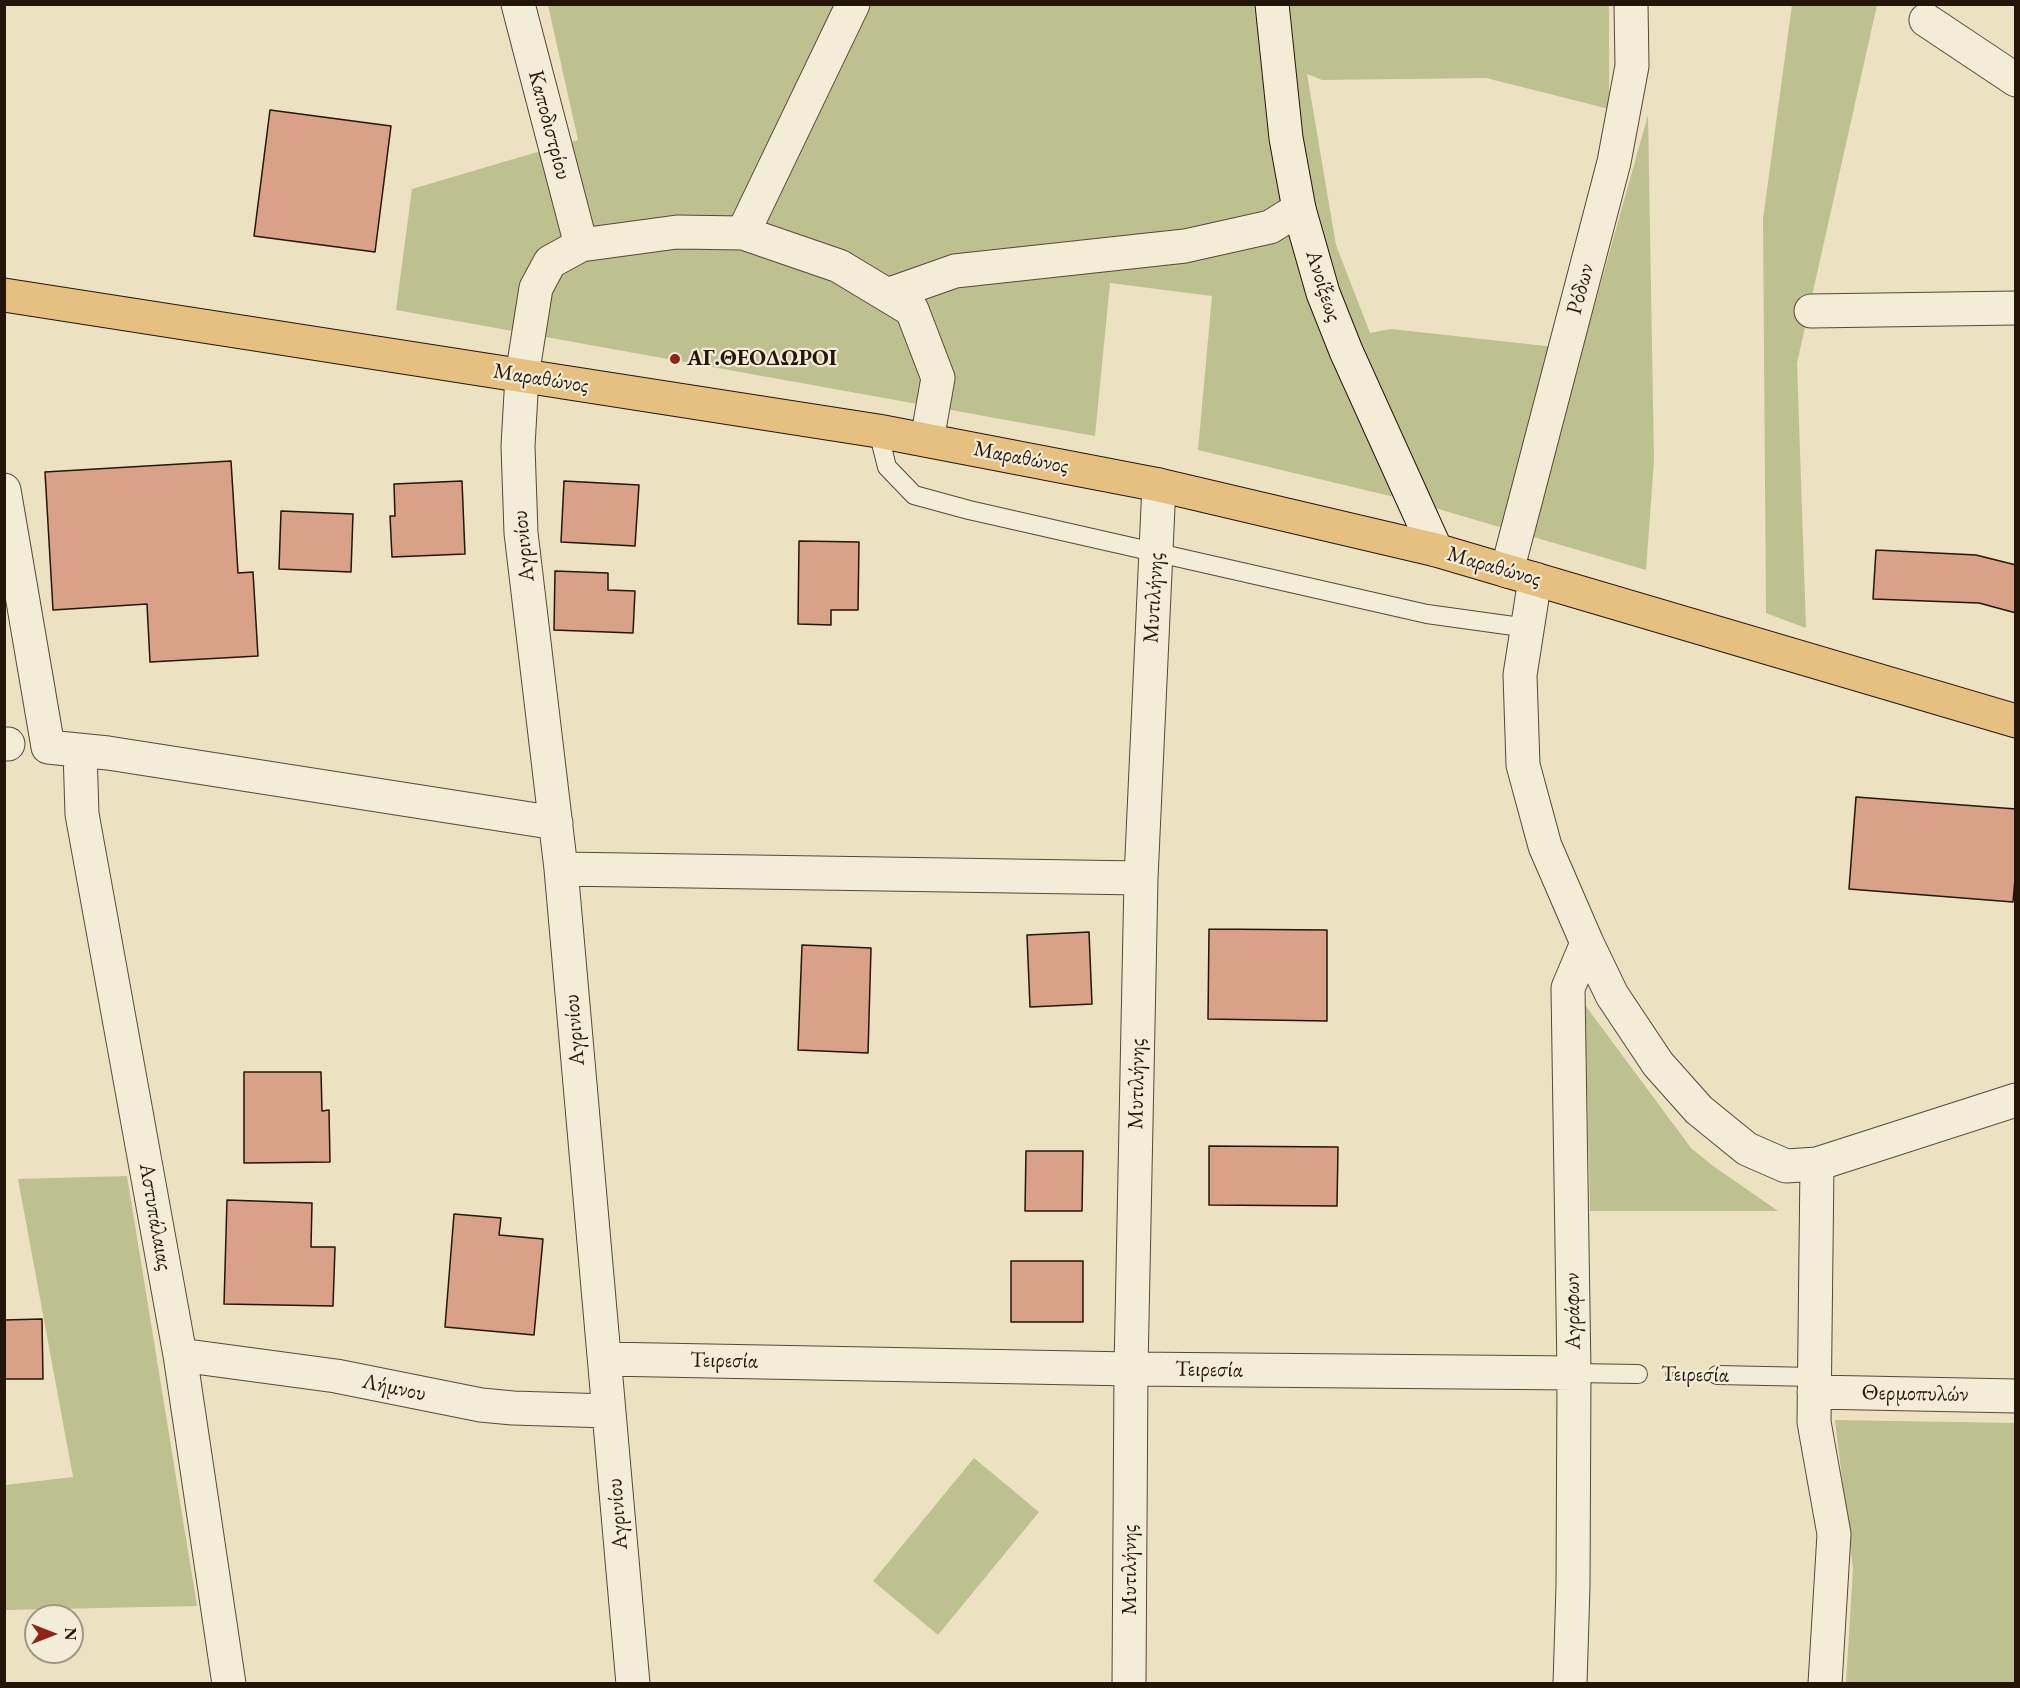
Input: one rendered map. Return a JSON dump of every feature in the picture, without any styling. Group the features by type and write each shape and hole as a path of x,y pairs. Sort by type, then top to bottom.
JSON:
{"main road":[{"name":"Μαραθώνος","path":"4,295 878,431 1159,485 1436,550 2016,721"}],"street":[{"name":"Καποδιστρίου","path":"518,4 581,245"},
{"path":"743,233 853,4"},
{"name":"Ανοίξεως","path":"1272,4 1286,138 1299,208 1323,293 1346,351 1436,550"},
{"name":"Ρόδων","path":"1631,4 1632,66 1614,162 1521,575 1528,628 1520,675 1523,765 1545,846 1612,995 1658,1064 1699,1110 1747,1149 1786,1166 1817,1164 2016,1100"},
{"path":"1926,20 2016,80"},
{"path":"886,295 955,271 1185,246 1270,227 1299,208"},
{"path":"581,245 676,232 743,233 839,266 912,310 938,378 927,440"},
{"name":"Αγρινίου","path":"581,245 550,262 537,288 522,376 518,446 521,533 561,869 633,1683"},
{"path":"1811,311 2016,308"},
{"name":"Μυτιλήνης","path":"1129,1683 1131,1369 1141,878 1159,485"},
{"path":"4,490 48,747 556,823"},
{"name":"Αστυπάλαιας","path":"80,750 82,813 180,1354 229,1683"},
{"path":"561,869 1141,878"},
{"name":"Αγράφων","path":"1570,1683 1574,1373 1568,988 1587,943"},
{"path":"1817,1164 1814,1422 1834,1534 1825,1683"},
{"name":"Λήμνου","path":"180,1354 336,1376 481,1405 608,1411"},
{"name":"Τειρεσία","path":"605,1359 1131,1369 1574,1373"},
{"name":"Θερμοπυλών","path":"1814,1384 2016,1396"}],"lane":[{"path":"878,431 886,467 914,495 969,510 1426,614 1528,628"},
{"name":"Τειρεσία","path":"1574,1373 1638,1374"},
{"name":"Τειρεσία","path":"1718,1375 1814,1384"}],"path":[{"name":"Τειρεσία","path":"1638,1374 1718,1375"}],"green space":[{"path":"548,5 1609,5 1609,109 1486,78 1322,80 1307,74 1336,245 1370,333 1391,329 1582,350 1648,115 1654,461 1646,570 1411,501 1198,450 1212,296 1110,283 1095,436 396,310 412,189 578,140"},
{"path":"1792,5 1877,5 1797,363 1806,628 1766,613 1763,219"},
{"path":"1585,1005 1691,1148 1778,1211 1590,1211"},
{"path":"127,1176 197,1606 84,1608 84,1604 24,1604 24,1610 5,1610 5,1485 73,1477 18,1179"},
{"path":"1835,1420 2015,1423 2015,1683 1846,1683 1853,1569"},
{"path":"974,1458 1039,1512 938,1635 873,1581"}],"building":[{"path":"270,110 391,126 375,252 254,236"},
{"path":"231,461 238,573 253,572 258,656 150,662 147,604 53,610 45,472"},
{"path":"462,481 465,554 392,557 390,516 395,516 394,484"},
{"path":"564,481 639,485 635,546 561,542"},
{"path":"281,511 353,514 351,572 279,569"},
{"path":"799,541 859,542 858,610 831,610 831,625 798,624"},
{"path":"1876,550 1976,555 2016,565 2016,613 1979,603 1873,599"},
{"path":"555,571 608,573 608,590 635,591 633,633 554,630"},
{"path":"1856,797 2016,809 2016,867 2013,902 1849,889"},
{"path":"1209,929 1327,930 1327,1021 1208,1019"},
{"path":"1089,932 1092,1004 1030,1007 1027,935"},
{"path":"802,945 871,948 868,1053 798,1050"},
{"path":"244,1072 321,1072 322,1111 329,1110 330,1162 244,1163"},
{"path":"1209,1146 1338,1147 1337,1206 1209,1205"},
{"path":"1026,1151 1083,1151 1082,1211 1025,1211"},
{"path":"227,1200 312,1203 311,1247 335,1247 333,1306 224,1304"},
{"path":"454,1214 501,1218 499,1235 543,1239 534,1335 445,1327"},
{"path":"1011,1261 1083,1261 1083,1322 1011,1322"},
{"path":"42,1319 43,1379 4,1379 4,1320"}],"place":[{"name":"ΑΓ.ΘΕΟΔΩΡΟΙ","path":"675,359"}]}
